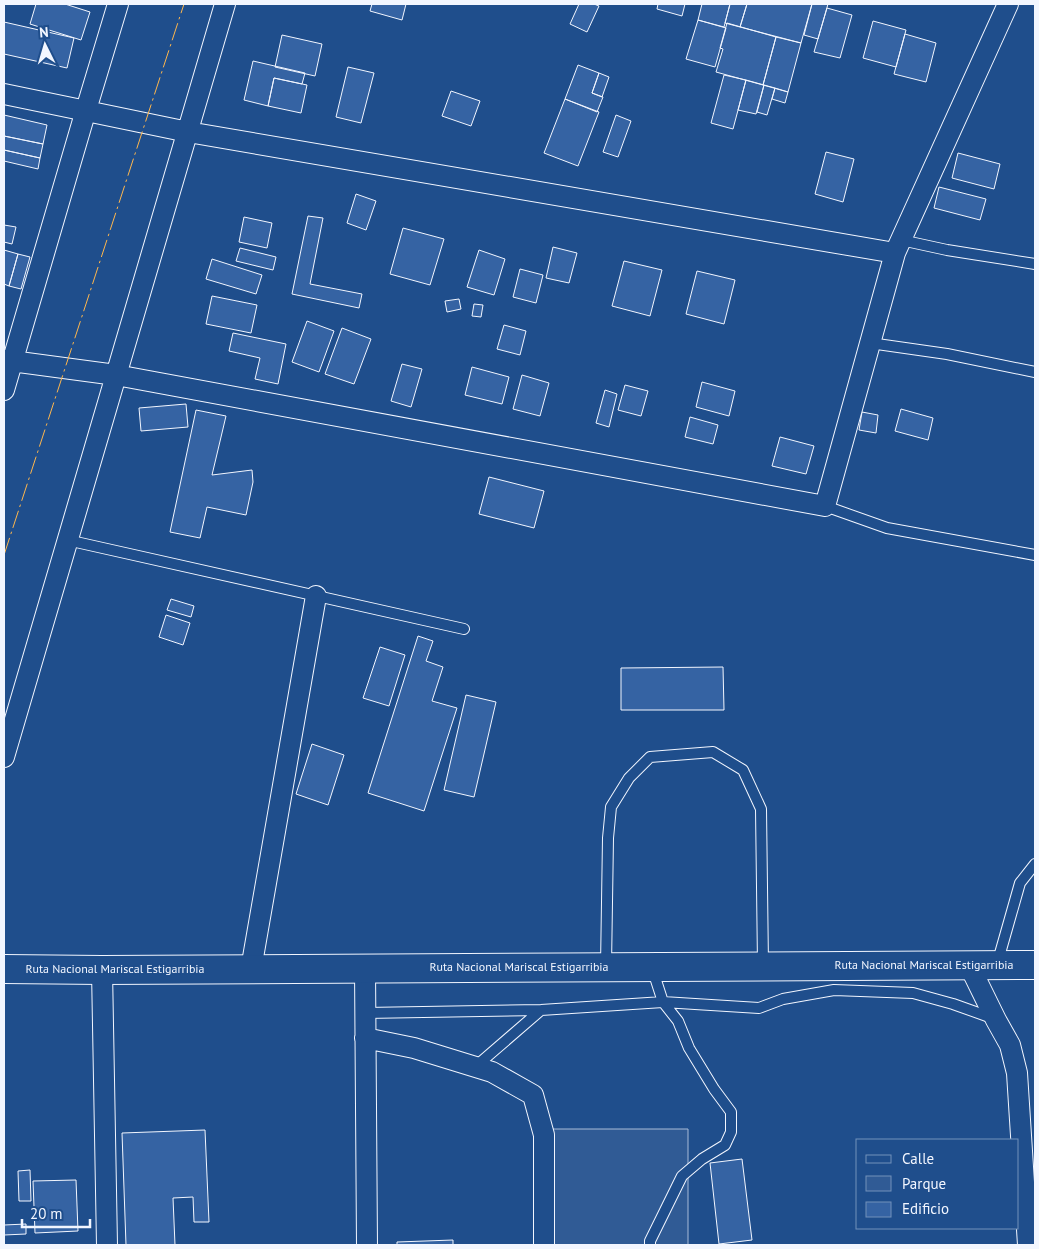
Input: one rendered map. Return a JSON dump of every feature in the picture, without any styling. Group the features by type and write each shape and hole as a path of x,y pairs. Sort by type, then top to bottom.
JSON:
{"main road":[{"name":"Ruta Nacional Mariscal Estigarribia","path":"4,969 1035,965"}],"street":[{"path":"4,390 8,361 118,4"},
{"path":"4,758 225,4"},
{"path":"8,361 116,375 825,506 898,246 1008,4"},
{"path":"4,94 188,132 898,246"},
{"path":"251,969 316,596"},
{"path":"969,965 1010,1044 1017,1073 1028,1245"},
{"path":"365,968 367,1245"},
{"path":"102,970 106,1245"},
{"path":"366,1038 414,1048 492,1072 533,1095 544,1135 544,1245"}],"lane":[{"path":"898,246 947,250 1035,264"},
{"path":"870,343 947,354 1035,372"},
{"path":"825,506 887,528 1035,555"},
{"path":"67,540 464,629"},
{"path":"606,967 608,838 611,807 629,778 650,757 713,752 744,770 761,809 763,966"},
{"path":"997,965 1020,883 1035,864"},
{"path":"650,1245 650,1241 682,1176 702,1159 725,1145 731,1132 731,1112 714,1089 689,1048 678,1021 663,1002 652,966"},
{"path":"365,1012 541,1010 663,1002 759,1008 783,999 834,990 913,993 953,1004 996,1020"},
{"path":"476,1067 541,1010"}],"green space":[{"path":"547,1129 688,1129 688,1245 547,1245"}],"building":[{"path":"36,4 65,4 90,12 81,40 30,24"},
{"path":"372,4 406,4 402,20 370,11"},
{"path":"579,4 599,6 587,32 570,24"},
{"path":"658,4 685,4 682,16 657,9"},
{"path":"702,4 730,4 724,27 698,20"},
{"path":"730,4 747,4 740,27 725,23"},
{"path":"747,4 812,4 801,43 740,27"},
{"path":"812,4 828,4 818,39 804,35"},
{"path":"827,8 852,15 840,58 814,52"},
{"path":"698,20 726,28 715,67 686,59"},
{"path":"873,21 906,30 896,67 863,58"},
{"path":"4,22 74,38 67,68 4,54"},
{"path":"727,23 776,37 763,85 716,72 723,49 720,48"},
{"path":"905,34 936,43 926,82 894,74"},
{"path":"282,35 322,44 315,76 275,67"},
{"path":"776,37 801,43 788,92 763,85"},
{"path":"253,61 305,73 302,84 274,78 268,106 244,100"},
{"path":"578,65 599,73 592,93 603,97 597,112 565,99"},
{"path":"348,67 374,73 361,123 336,117"},
{"path":"599,73 609,77 602,97 592,93"},
{"path":"724,75 746,80 733,129 711,123"},
{"path":"274,78 307,85 301,113 268,106"},
{"path":"746,80 764,85 756,114 738,110"},
{"path":"764,85 775,88 767,115 757,112"},
{"path":"775,88 788,92 785,103 772,99"},
{"path":"451,91 480,101 471,126 442,116"},
{"path":"565,99 599,112 578,166 544,153"},
{"path":"4,115 47,125 43,144 4,136"},
{"path":"616,115 631,121 618,157 603,152"},
{"path":"4,136 43,144 40,158 4,150"},
{"path":"4,150 40,158 38,169 4,161"},
{"path":"826,152 854,159 843,202 815,194"},
{"path":"958,153 1000,164 994,189 952,178"},
{"path":"939,187 986,199 980,220 934,208"},
{"path":"356,194 376,201 366,230 347,223"},
{"path":"308,216 323,218 310,284 362,294 359,308 292,294"},
{"path":"244,217 272,223 267,248 239,242"},
{"path":"4,225 16,227 12,244 4,242"},
{"path":"403,228 444,239 430,285 390,274"},
{"path":"553,247 577,253 569,283 546,278"},
{"path":"240,248 276,257 273,270 236,261"},
{"path":"4,250 18,254 9,286 4,284"},
{"path":"479,250 505,259 494,295 467,287"},
{"path":"18,254 30,257 21,289 9,286"},
{"path":"212,259 262,275 256,294 206,279"},
{"path":"624,261 662,270 650,316 612,306"},
{"path":"520,269 543,275 536,303 513,297"},
{"path":"697,271 735,280 724,324 686,314"},
{"path":"212,296 257,305 251,333 206,324"},
{"path":"459,299 461,309 447,312 445,301"},
{"path":"474,304 483,305 481,317 472,316"},
{"path":"307,321 334,331 319,372 292,362"},
{"path":"504,325 526,331 520,355 497,349"},
{"path":"342,328 371,339 354,384 325,374"},
{"path":"233,333 286,344 278,384 255,379 260,358 229,351"},
{"path":"402,364 422,369 411,407 391,401"},
{"path":"472,367 509,377 502,404 465,395"},
{"path":"522,375 549,383 540,416 513,409"},
{"path":"702,382 735,391 729,416 696,407"},
{"path":"625,385 648,391 641,416 618,410"},
{"path":"605,390 617,394 609,427 596,423"},
{"path":"186,404 188,427 141,431 139,408"},
{"path":"901,409 933,418 928,440 895,431"},
{"path":"196,410 226,416 212,475 252,470 253,482 246,515 207,507 200,538 170,532"},
{"path":"862,412 878,415 876,433 859,430"},
{"path":"690,417 718,425 713,444 685,437"},
{"path":"780,437 814,446 806,474 772,466"},
{"path":"489,477 544,491 534,528 479,514"},
{"path":"171,599 194,606 191,617 167,610"},
{"path":"166,615 190,623 183,645 159,637"},
{"path":"418,636 433,641 426,661 443,667 432,701 457,708 424,811 368,793"},
{"path":"380,647 405,655 389,706 363,698"},
{"path":"723,667 724,710 621,710 621,668"},
{"path":"466,695 496,702 474,797 444,790"},
{"path":"312,744 344,755 328,805 296,794"},
{"path":"205,1130 209,1222 194,1222 193,1197 173,1198 175,1245 126,1245 122,1133"},
{"path":"742,1159 752,1240 719,1244 710,1163"},
{"path":"30,1170 31,1201 19,1201 18,1171"},
{"path":"76,1180 78,1231 35,1233 33,1181"},
{"path":"26,1224 26,1234 4,1235 4,1225"},
{"path":"453,1240 453,1245 397,1245 397,1242"}],"power":[{"path":"4,555 184,4"}]}
